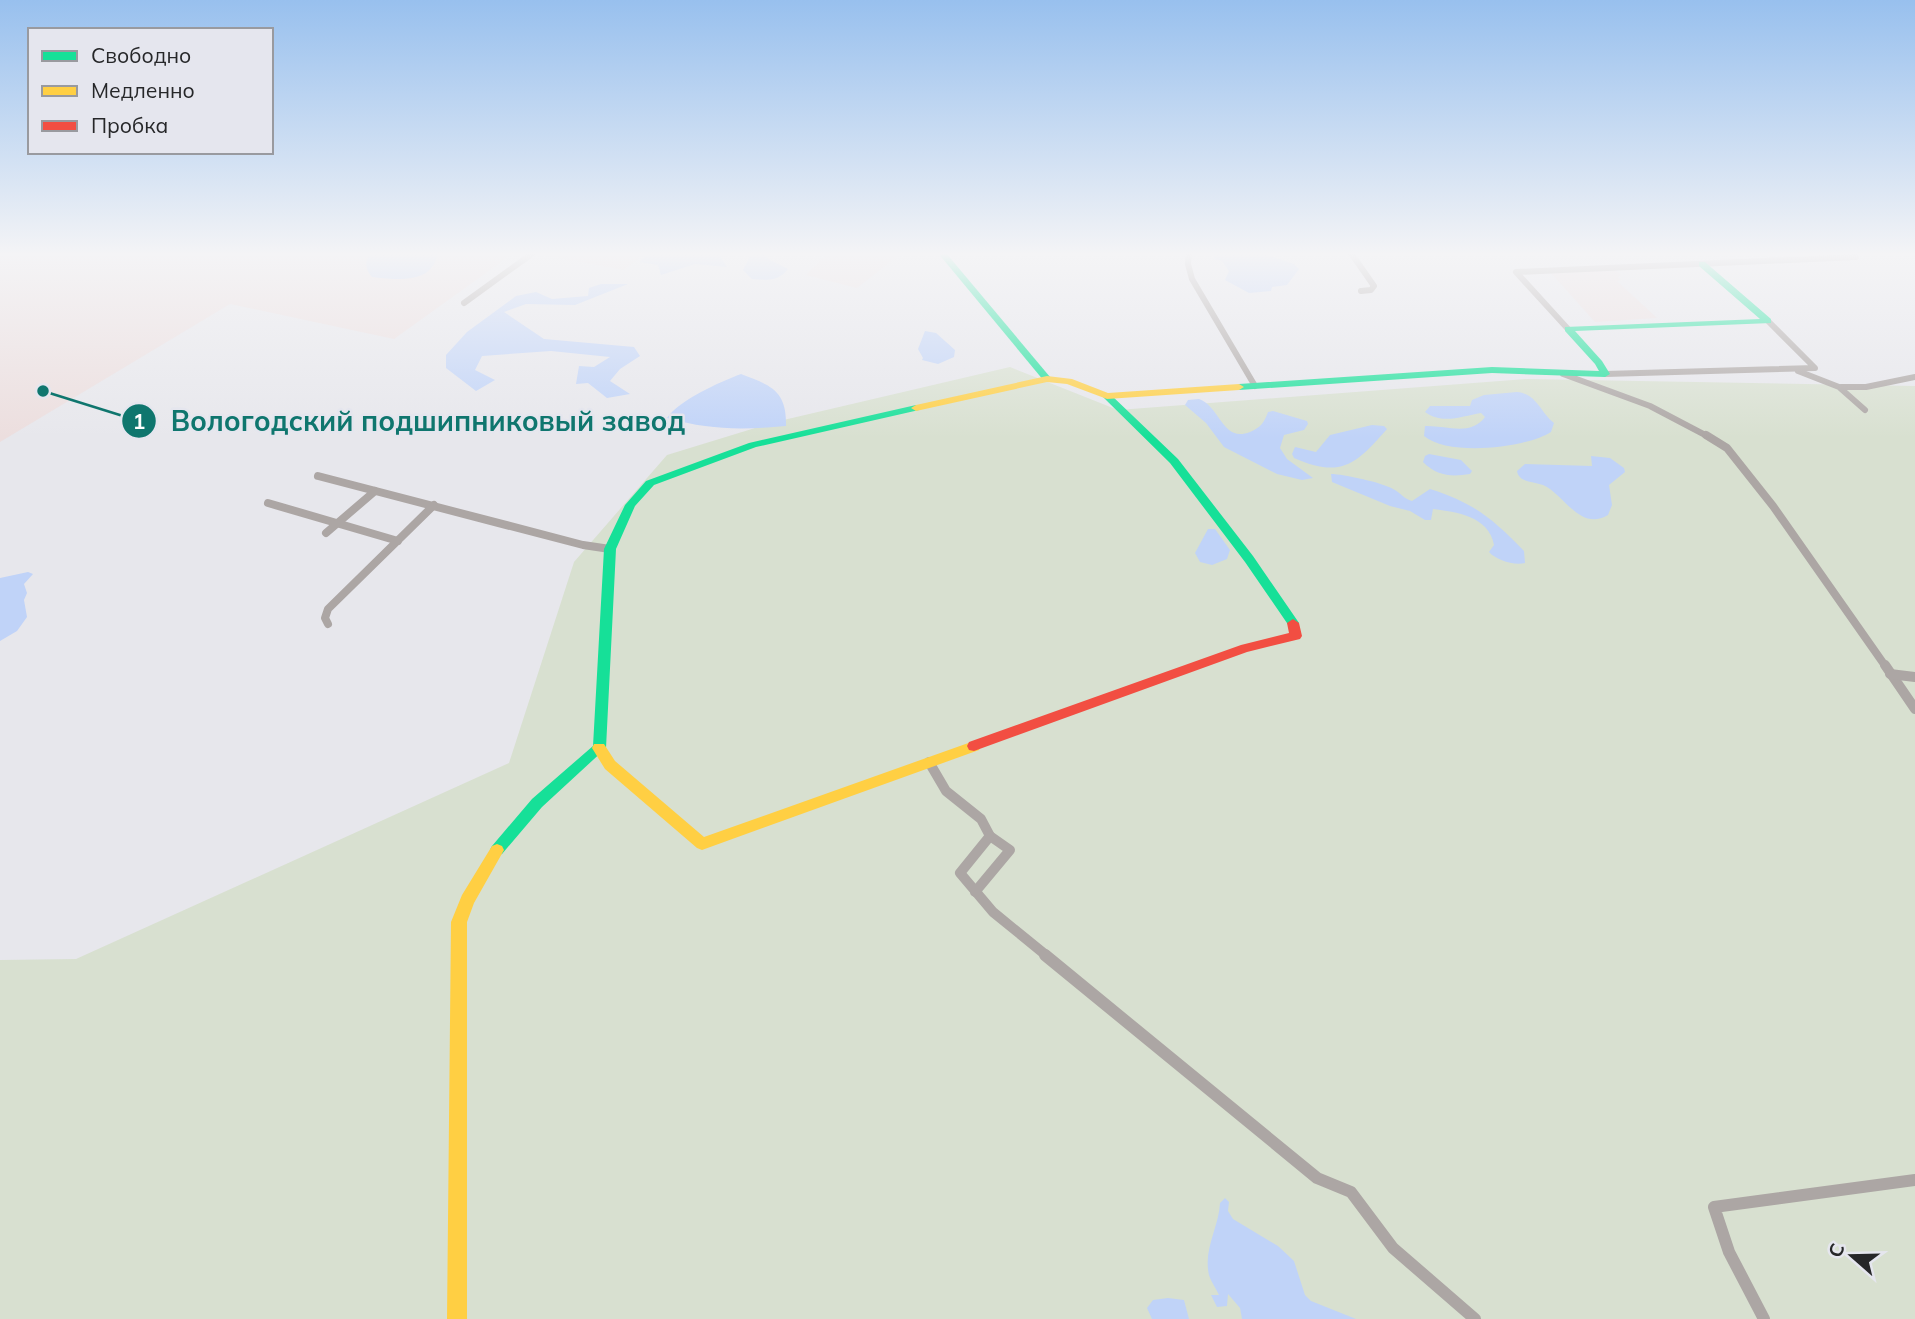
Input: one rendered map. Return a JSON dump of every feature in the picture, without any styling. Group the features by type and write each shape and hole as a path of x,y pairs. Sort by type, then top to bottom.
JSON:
{"street":[{"path":"993,315 1047,379"},
{"path":"1213,315 1255,386"},
{"path":"1555,315 1599,363 1605,374"},
{"path":"1107,396 1492,370 1605,374 1815,368 1761,315"},
{"path":"1568,329 1768,321"},
{"path":"1793,369 1839,387 1866,410"},
{"path":"1563,374 1650,406 1727,449 1773,506 1915,709"},
{"path":"1839,387 1866,387 1915,377"},
{"path":"1047,379 1069,381 1107,396 1174,461 1206,501 1293,623 1296,636 1245,648 702,844 610,765 599,748 610,549 635,497 650,482 753,444 1047,379"},
{"path":"318,476 583,545 610,549"},
{"path":"326,533 375,491"},
{"path":"268,503 398,541"},
{"path":"328,624 325,618 328,609 434,505"},
{"path":"1890,674 1915,677"},
{"path":"457,1319 461,913 480,877 511,834 579,763 599,748"},
{"path":"929,762 946,791 981,819 990,836 1010,850 975,892"},
{"path":"990,836 960,873 993,912 1317,1178 1330,1184 1341,1185 1352,1193 1383,1237 1418,1272 1475,1319"},
{"path":"1765,1319 1729,1252 1714,1208 1915,1180"}],"shaded area":[{"path":"0,315 212,315 0,442"},
{"path":"279,315 428,315 394,339"},
{"path":"1588,315 1653,315 1657,318 1595,322"}],"green space":[{"path":"1010,367 1118,410 1527,379 1915,386 1915,1319 0,1319 0,960 76,959 509,763 574,562 667,455 775,422"}],"water":[{"path":"491,315 508,315 544,339 634,347 640,356 620,369 610,381 630,394 607,398 588,383 576,384 579,366 594,367 610,357 551,351 482,356 475,370 495,380 476,391 446,368 446,355 467,332"},
{"path":"925,331 936,333 955,350 954,357 938,364 922,360 918,349"},
{"path":"741,374 775,391 783,404 786,426 726,428 667,418 690,398"},
{"path":"1517,392 1534,400 1554,423 1551,432 1524,442 1487,448 1451,446 1436,443 1424,436 1425,426 1457,429 1472,427 1485,417 1481,413 1439,418 1425,412 1430,406 1470,406 1472,400 1484,395"},
{"path":"1199,399 1212,409 1233,433 1241,434 1254,430 1262,424 1268,412 1273,411 1307,421 1304,430 1284,435 1280,448 1287,459 1313,478 1302,480 1277,474 1224,447 1206,423 1185,405 1188,400"},
{"path":"1372,425 1384,426 1387,429 1356,460 1346,465 1323,467 1294,458 1292,454 1295,447 1316,452 1330,435"},
{"path":"1429,454 1461,460 1472,471 1470,474 1457,475 1439,473 1423,462"},
{"path":"1591,456 1610,458 1624,468 1625,472 1609,485 1612,505 1608,515 1598,519 1581,515 1543,485 1520,478 1517,471 1525,464 1592,466"},
{"path":"1331,474 1381,484 1412,501 1430,489 1459,500 1502,529 1524,551 1525,563 1511,563 1492,555 1489,552 1494,545 1491,535 1470,517 1433,509 1431,520 1425,520 1410,511 1390,506 1332,482"},
{"path":"1208,529 1215,529 1230,550 1227,559 1212,565 1200,562 1195,553"},
{"path":"28,572 33,574 24,584 27,593 24,600 27,617 17,631 0,641 0,578"},
{"path":"1225,1198 1229,1202 1228,1211 1233,1219 1278,1246 1294,1261 1305,1295 1311,1301 1356,1319 1242,1319 1240,1308 1228,1294 1227,1306 1217,1307 1211,1295 1219,1295 1209,1275 1208,1256 1220,1203"},
{"path":"1153,1300 1184,1300 1189,1319 1152,1319 1147,1308"}],"traffic: fast":[{"path":"993,315 1047,379"},
{"path":"1239,387 1492,370 1605,374 1599,363 1568,329 1768,321 1761,315"},
{"path":"1107,396 1174,461 1249,559 1293,623"},
{"path":"497,850 537,803 599,748 610,549 630,505 650,483 753,445 916,408"}],"traffic: slow":[{"path":"916,408 1047,379 1069,381 1107,396 1239,387"},
{"path":"599,748 610,765 702,844 974,746"},
{"path":"457,1319 459,922 467,900 497,850"}],"traffic: jam":[{"path":"974,746 1245,648 1296,636 1293,623"}],"place":[{"name":"Вологодский подшипниковый завод","path":"43,391"}]}
